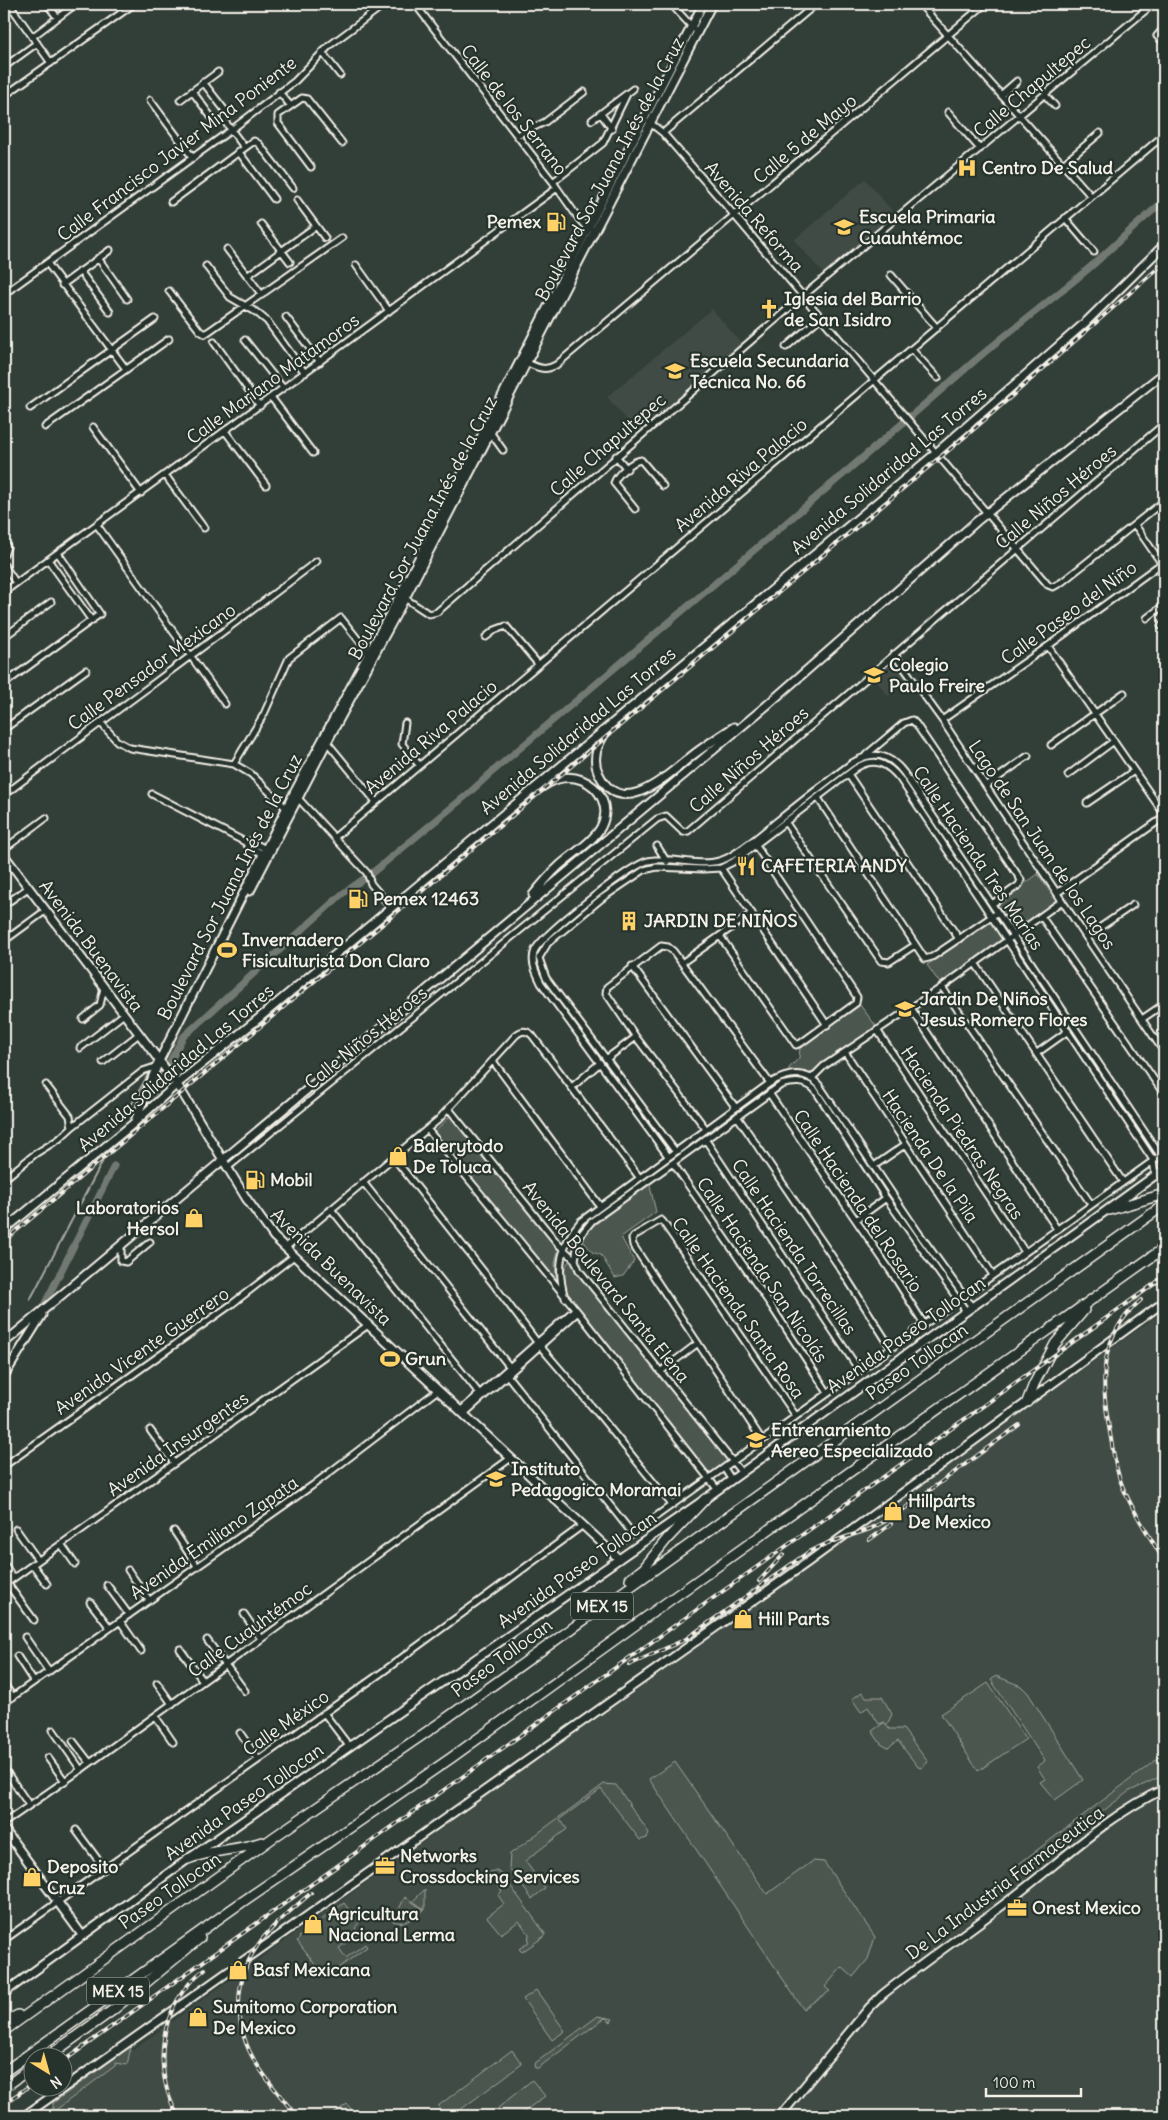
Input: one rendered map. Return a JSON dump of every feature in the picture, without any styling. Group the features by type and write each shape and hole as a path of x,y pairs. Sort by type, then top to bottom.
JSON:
{"highway":[{"path":"1109,1210 1164,1194"},
{"name":"Paseo Tollocan","path":"4,2031 274,1837 452,1714 1164,1205"},
{"name":"MEX 15","path":"4,2072 232,1909 451,1758 663,1604 1164,1248"},
{"path":"1027,1402 1034,1384 1055,1344 1093,1299"},
{"path":"611,1600 644,1568 667,1539 705,1499"},
{"path":"188,1860 216,1851 242,1849 274,1837"},
{"path":"60,2048 112,2010 205,1935 232,1909"},
{"path":"4,2022 38,2005"},
{"path":"4,2088 22,2074"}],"main road":[{"name":"Boulevard Sor Juana Inés de la Cruz","path":"296,796 327,742 647,121 703,4"},
{"name":"Boulevard Sor Juana Inés de la Cruz","path":"647,121 712,4"},
{"name":"Avenida Solidaridad Las Torres","path":"4,1230 134,1123 177,1084 258,1019 390,906 935,454 1086,322 1164,245"},
{"name":"Boulevard Sor Juana Inés de la Cruz","path":"134,1123 368,652 402,596 490,432 523,361"},
{"path":"4,1343 136,1234 525,905 766,706 987,513 1164,373"},
{"path":"614,720 599,743 595,759 596,769 608,787 621,794 632,795 652,786 695,753 766,706"},
{"path":"482,831 538,789 559,778 581,779 594,786 600,794 604,811 600,828 558,866 525,905"},
{"name":"Avenida Buenavista","path":"4,856 177,1084 222,1160 266,1227 285,1248 619,1559"},
{"name":"Avenida Paseo Tollocan","path":"4,1993 82,1935 349,1746 705,1499 731,1478 1164,1169"},
{"path":"24,2116 800,1567 1164,1302"},
{"path":"4,1376 46,1308"},
{"name":"De La Industria Farmaceutica","path":"780,2116 869,2008 893,1986 1014,1897 1117,1816 1144,1798 1164,1789"},
{"path":"4,1829 82,1935"}],"street":[{"path":"47,4 57,17"},
{"path":"32,37 76,4"},
{"path":"4,96 134,4"},
{"name":"Calle Francisco Javier Mina Poniente","path":"4,294 231,130 306,70 322,52 386,4"},
{"name":"Calle de los Serrano","path":"415,4 557,188 591,229"},
{"path":"671,4 691,27 698,32"},
{"path":"663,134 816,4"},
{"path":"920,4 1091,196"},
{"name":"Calle 5 de Mayo","path":"523,361 540,369 547,370 556,365 985,4"},
{"name":"Calle Chapultepec","path":"402,596 429,614 437,612 803,296 1153,4"},
{"path":"12,8 51,63"},
{"path":"1164,28 1157,36 1160,39 1164,38"},
{"path":"4,66 37,43"},
{"path":"322,52 340,75"},
{"path":"180,100 218,72"},
{"path":"1001,95 1017,81"},
{"path":"192,91 215,122 218,123 223,119 227,113 203,82"},
{"path":"592,120 633,89"},
{"path":"279,92 290,105"},
{"path":"517,135 545,122 584,92"},
{"path":"553,182 598,148 607,138 627,94"},
{"path":"1045,95 1054,106"},
{"path":"311,167 278,123 278,115 290,105 302,98 307,99 342,143"},
{"path":"150,100 193,158"},
{"path":"948,112 980,149"},
{"path":"600,114 612,129"},
{"path":"223,119 244,146"},
{"name":"Avenida Reforma","path":"647,121 663,134 735,216 1044,583 1052,587 1062,582 1135,525"},
{"path":"1062,165 1100,133"},
{"name":"Avenida Riva Palacio","path":"335,837 1164,135"},
{"path":"171,202 254,140 292,188"},
{"path":"238,152 274,198"},
{"name":"Calle Mariano Matamoros","path":"4,592 557,188"},
{"path":"297,200 325,238"},
{"path":"1064,218 1094,252"},
{"path":"262,224 290,262"},
{"path":"247,276 316,226"},
{"path":"169,290 200,331 205,334 342,238"},
{"path":"227,249 262,294"},
{"path":"62,285 110,250"},
{"path":"98,258 128,299"},
{"path":"47,263 126,369"},
{"path":"356,265 389,311"},
{"path":"206,266 230,297 256,312 267,321 305,372"},
{"path":"80,271 110,312"},
{"path":"892,275 937,328"},
{"path":"286,317 320,362"},
{"path":"786,347 821,317"},
{"path":"30,408 155,319"},
{"path":"45,427 169,339"},
{"path":"245,340 284,388"},
{"path":"214,342 260,406"},
{"path":"912,349 938,378"},
{"path":"271,397 313,453"},
{"name":"Calle Niños Héroes","path":"228,1168 657,819 666,816 682,832 688,831 1164,424"},
{"path":"94,427 141,493"},
{"path":"225,431 266,485"},
{"path":"490,432 503,450"},
{"path":"616,456 626,469"},
{"path":"635,509 614,483 626,469 636,461 641,460 663,486"},
{"path":"165,475 204,528"},
{"path":"1163,565 1135,525 1164,502"},
{"path":"98,525 225,704"},
{"path":"4,542 7,547 4,555"},
{"path":"4,684 99,615 100,612 58,554"},
{"path":"49,560 92,620"},
{"name":"Calle Pensador Mexicano","path":"4,795 100,722 191,658 318,561"},
{"path":"4,565 16,583"},
{"name":"Calle Paseo del Niño","path":"942,720 1163,565"},
{"path":"72,593 82,586"},
{"path":"4,637 51,602"},
{"path":"1147,618 1164,605"},
{"path":"234,764 264,714 289,658 341,618 368,652"},
{"path":"486,637 495,630 506,626 539,665"},
{"path":"1048,646 1164,816 1057,893"},
{"name":"Lago de San Juan de los Lagos","path":"894,654 942,720 1164,1052"},
{"path":"4,729 86,670"},
{"path":"1050,745 1124,693"},
{"path":"866,756 904,723 912,720 1020,878 1019,885 992,904"},
{"path":"100,722 117,741 130,748 234,764 251,774 288,811"},
{"path":"405,723 402,744 419,765"},
{"path":"1068,775 1114,741"},
{"path":"327,742 376,802"},
{"name":"Calle Hacienda Tres Marías","path":"536,958 548,943 629,879 650,868 721,868 756,846 770,831 830,779 852,763 866,756 888,758 900,767 1106,1075 1163,1155"},
{"path":"986,786 1028,756"},
{"name":"Calle Hacienda Tres Marías","path":"536,958 537,947 548,936 625,873 649,861 720,861 786,823 861,765 870,762 880,762 892,770 992,916 1153,1160 1155,1175"},
{"path":"1087,803 1134,771"},
{"path":"848,774 959,939"},
{"path":"830,779 834,784"},
{"path":"152,794 245,842 250,841 267,853"},
{"path":"296,796 367,873 371,884 390,906"},
{"path":"818,798 924,958 932,957 998,912"},
{"path":"4,849 46,818"},
{"path":"786,823 878,958 883,962 889,962 915,945"},
{"path":"657,846 668,867"},
{"path":"720,936 795,1044 801,1043 856,1003 857,997 756,846"},
{"path":"721,868 827,1025"},
{"path":"4,905 28,888"},
{"path":"808,1084 812,1077 845,1052 942,987 1062,901"},
{"path":"1086,937 1133,906"},
{"path":"4,941 45,911"},
{"path":"683,962 752,913"},
{"path":"1042,916 1164,1094"},
{"path":"706,1129 608,998 607,986 632,966 661,946 668,946 683,962 770,1084"},
{"path":"536,958 546,978 587,1039 600,1063 668,1156"},
{"path":"975,964 1123,1182"},
{"path":"632,966 736,1108"},
{"path":"942,987 1091,1204"},
{"path":"83,1019 100,1005 104,988"},
{"path":"1045,998 1052,993"},
{"path":"1142,1019 1164,1004"},
{"path":"910,1008 1057,1229"},
{"path":"80,1048 124,1014"},
{"name":"Hacienda Piedras Negras","path":"877,1030 1025,1252"},
{"path":"285,1248 331,1208 428,1130 516,1035 522,1031 527,1031 572,1087 639,1177"},
{"path":"1037,1053 1068,1032"},
{"path":"103,1062 139,1034"},
{"path":"606,1059 636,1037"},
{"path":"587,1039 606,1059 675,1151"},
{"name":"Hacienda De la Pila","path":"845,1052 993,1275"},
{"path":"492,1061 600,1206"},
{"path":"572,1087 600,1063"},
{"path":"4,1177 72,1127 143,1070 162,1066"},
{"path":"565,1298 560,1275 560,1260 575,1228 600,1206 668,1156 770,1084 788,1075 812,1077 963,1296 969,1309"},
{"path":"1100,1080 1106,1075"},
{"path":"575,1260 577,1240 581,1232 592,1221 781,1085 788,1083 808,1084 815,1090 912,1236 958,1300 969,1309"},
{"path":"46,1085 70,1116 72,1127"},
{"path":"623,1094 629,1089"},
{"name":"Calle Hacienda del Rosario","path":"769,1093 924,1324"},
{"name":"Avenida Boulevard Santa Elena","path":"449,1109 564,1250 575,1260 579,1270 741,1472"},
{"path":"737,1116 839,1266 891,1348"},
{"path":"722,1118 726,1124"},
{"path":"428,1130 576,1310 717,1489"},
{"name":"Calle Hacienda Torrecillas","path":"705,1139 860,1370"},
{"path":"850,1144 856,1139"},
{"path":"874,1166 906,1144"},
{"path":"609,1550 1091,1204 1163,1155"},
{"path":"394,1158 538,1344 600,1416 672,1505"},
{"name":"Calle Hacienda San Nicolás","path":"673,1163 772,1307 828,1393"},
{"path":"363,1182 509,1366"},
{"path":"623,1189 628,1195"},
{"path":"856,1220 886,1198"},
{"path":"331,1208 479,1393"},
{"name":"Calle Hacienda Santa Rosa","path":"762,1440 632,1241 634,1236 659,1220 663,1222 796,1416"},
{"path":"912,1236 918,1232"},
{"path":"122,1244 121,1261 126,1262 150,1242"},
{"name":"Avenida Vicente Guerrero","path":"4,1466 232,1304 294,1256"},
{"path":"462,1412 479,1393 509,1366 524,1356 576,1310"},
{"name":"Avenida Insurgentes","path":"5,1584 368,1325"},
{"path":"660,1372 698,1343"},
{"path":"462,1412 507,1375 524,1356"},
{"path":"507,1375 632,1533"},
{"name":"Avenida Emiliano Zapata","path":"4,1704 350,1458 438,1390"},
{"path":"150,1430 174,1463"},
{"name":"Calle Cuauhtémoc","path":"4,1823 81,1770 511,1458"},
{"path":"724,1468 731,1478"},
{"name":"Calle México","path":"4,1940 381,1673 583,1525"},
{"path":"16,1529 38,1560"},
{"path":"174,1531 197,1566"},
{"path":"61,1544 76,1564"},
{"path":"4,1564 14,1578"},
{"path":"32,1564 47,1584"},
{"path":"128,1570 149,1600"},
{"path":"5,1584 34,1620"},
{"path":"107,1585 128,1615"},
{"path":"90,1602 110,1628"},
{"path":"244,1614 261,1639"},
{"path":"120,1621 141,1650"},
{"path":"25,1637 49,1672"},
{"path":"207,1640 224,1666 245,1692"},
{"path":"180,1649 203,1681"},
{"path":"17,1656 34,1682"},
{"path":"157,1683 172,1704"},
{"path":"4,1684 13,1697"},
{"path":"324,1713 349,1746"},
{"path":"155,1716 173,1742"},
{"path":"52,1730 81,1770"},
{"path":"240,1733 258,1759"},
{"path":"74,1741 90,1763"},
{"path":"48,1758 65,1781"},
{"path":"5,1770 29,1805"},
{"path":"76,1830 104,1868"}],"shaded area":[{"name":"Escuela Primaria Cuauhtémoc","path":"865,179 895,214 824,274 794,240"},
{"name":"Escuela Secundaria Técnica No. 66","path":"712,309 742,344 637,432 607,397"},
{"path":"895,662 909,680 888,696 874,678"},
{"path":"1038,874 1057,902 1017,932 997,904"},
{"path":"993,921 1006,940 941,985 927,965"},
{"path":"860,1005 876,1026 809,1074 788,1069 799,1058 800,1047"},
{"path":"451,1115 559,1246 555,1264 557,1285 513,1228 434,1133"},
{"path":"649,1182 656,1212 621,1237 634,1261 623,1276 615,1278 601,1255 592,1252 582,1239 589,1229"},
{"path":"569,1261 728,1461 709,1475 570,1298 564,1279 564,1270"},
{"path":"1164,1311 1164,2116 39,2116 64,2098 72,2098 72,2093"},
{"path":"996,1676 1021,1686 1028,1693 1083,1780 1055,1800 1040,1782 1045,1779 1037,1767 1045,1761 991,1680"},
{"path":"988,1683 1026,1739 978,1771 941,1714"},
{"path":"862,1692 866,1697 882,1697 892,1714 887,1725 885,1723 889,1729 903,1729 928,1762 921,1768 918,1767 898,1741 888,1748 881,1744 872,1731 885,1722 879,1724 868,1707 861,1712 852,1699"},
{"path":"1164,1754 1164,1775 1128,1792 1030,1867 1016,1866"},
{"path":"675,1762 767,1894 813,1861 824,1862 875,1937 868,1959 853,1977 842,1967 825,1987 830,1991 803,2009 649,1779"},
{"path":"604,1784 616,1785 649,1833 647,1838 640,1840 601,1789 560,1819 567,1829 525,1861 545,1888 532,1899 509,1868 510,1854"},
{"path":"496,1871 502,1874 546,1935 522,1952 519,1949 528,1943 529,1934 519,1921 501,1934 487,1917 504,1904 498,1895 502,1891 491,1876 484,1875"},
{"path":"425,1889 425,1910 413,1901"},
{"path":"405,1897 424,1910 406,1922 393,1921"},
{"path":"344,1903 350,1911 353,1909 361,1920 355,1928 359,1933 339,1948 346,1958 365,1944 367,1947 333,1972 331,1969 323,1975 297,1941 299,1937"},
{"path":"536,1990 565,2031 552,2040 523,1999"},
{"path":"598,2016 613,2019 611,2022 606,2018 603,2019 538,2068 535,2068 534,2064"},
{"path":"131,2046 127,2065 116,2063 115,2066 72,2098 72,2089"},
{"path":"512,2050 522,2064 452,2116 446,2116 438,2106"},
{"path":"532,2080 545,2096 518,2116 499,2116 498,2108"},
{"path":"60,2098 72,2098 53,2112 53,2103"},
{"path":"347,2104 357,2116 330,2116"}],"waterway":[{"path":"154,1092 183,1037 342,894 372,873 468,794 986,351 1080,276 1164,201"},
{"path":"130,1107 150,1071"},
{"path":"30,1300 109,1149"},
{"path":"4,1184 41,1153"},
{"path":"40,1313 114,1166"},
{"path":"4,1357 8,1349"}],"railway":[{"path":"4,1241 974,429 1164,263"},
{"path":"72,2055 1164,1277"},
{"path":"1141,1300 1116,1330 1109,1345 1104,1379 1105,1396 1113,1452 1120,1479 1126,1495 1164,1561"},
{"path":"629,1665 686,1639 810,1551 870,1529 893,1517 1019,1425"},
{"path":"869,1540 891,1524"},
{"path":"759,1581 783,1555"},
{"path":"296,2116 253,2058 243,2032 239,2003 245,1968 252,1953 272,1928 311,1893"},
{"path":"178,2116 164,2078 164,2038 169,2018 178,2000 190,1983 205,1969"},
{"path":"4,2104 22,2091"}],"place":[{"name":"Centro De Salud","path":"967,168"},
{"name":"Pemex","path":"556,222"},
{"name":"Escuela Primaria Cuauhtémoc","path":"844,227"},
{"name":"Iglesia del Barrio de San Isidro","path":"769,309"},
{"name":"Escuela Secundaria Técnica No. 66","path":"675,371"},
{"name":"Colegio Paulo Freire","path":"874,675"},
{"name":"CAFETERIA ANDY","path":"746,866"},
{"name":"Pemex 12463","path":"358,899"},
{"name":"JARDIN DE NIÑOS","path":"629,921"},
{"name":"Invernadero Fisiculturista Don Claro","path":"227,950"},
{"name":"Jardin De Niños Jesus Romero Flores","path":"905,1009"},
{"name":"Balerytodo De Toluca","path":"398,1156"},
{"name":"Mobil","path":"255,1180"},
{"name":"Laboratorios Hersol","path":"194,1218"},
{"name":"Grun","path":"390,1359"},
{"name":"Entrenamiento Aereo Especializado","path":"756,1440"},
{"name":"Instituto Pedagogico Moramai","path":"496,1479"},
{"name":"Hillpárts De Mexico","path":"893,1511"},
{"name":"Hill Parts","path":"743,1619"},
{"name":"Networks Crossdocking Services","path":"385,1866"},
{"name":"Deposito Cruz","path":"32,1877"},
{"name":"Onest Mexico","path":"1017,1908"},
{"name":"Agricultura Nacional Lerma","path":"313,1924"},
{"name":"Basf Mexicana","path":"238,1970"},
{"name":"Sumitomo Corporation De Mexico","path":"198,2017"}]}
